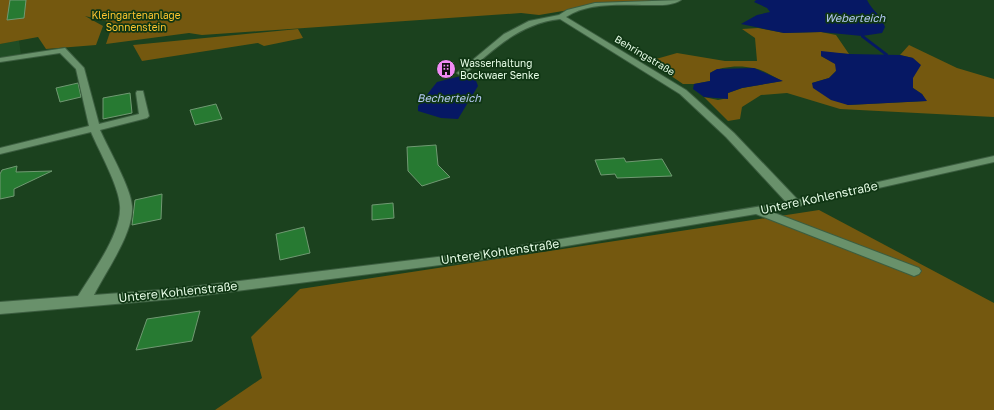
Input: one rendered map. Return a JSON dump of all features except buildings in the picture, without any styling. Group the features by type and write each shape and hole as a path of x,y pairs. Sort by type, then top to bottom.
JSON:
{"street":[{"path":"461,73 515,29 536,20 584,6 667,3 678,0"},
{"name":"Behringstraße","path":"565,11 683,92 730,135 795,204"},
{"path":"0,60 62,50 80,68 95,129 122,191 126,206 123,226 116,242 83,301"},
{"path":"0,151 144,116 140,93"},
{"name":"Untere Kohlenstraße","path":"0,308 174,294 494,254 795,204 994,159"},
{"path":"758,211 914,271"}],"shaded area":[{"path":"19,40 21,55 0,59 0,44"}],"green space":[{"name":"Kleingartenanlage Sonnenstein","path":"0,0 663,0 587,7 539,15 521,13 202,35 189,33 106,44 113,23 85,16 103,26 96,45 46,49 38,37 0,44"},
{"path":"758,28 784,33 821,32 836,35 849,54 821,52 821,56 836,64 836,71 829,78 812,83 848,105 926,101 922,94 913,88 913,58 900,55 909,45 957,68 994,79 994,117 840,109 787,93 761,95 742,107 740,119 728,121 704,97 718,100 728,98 728,93 742,88 782,81 764,71 737,66 719,69 710,73 710,81 694,84 683,84 649,61 677,53 725,61 757,61 755,38 742,29"},
{"path":"298,29 303,38 264,46 258,43 142,61 133,45"},
{"path":"819,210 994,303 994,410 215,410 262,378 251,337 300,289"}],"water":[{"name":"Weberteich","path":"756,0 867,0 885,27 882,33 862,36 821,32 784,33 741,24 757,15 770,12 767,8 754,2"},
{"path":"821,51 849,54 900,55 913,58 921,65 913,78 913,88 922,94 927,101 848,105 831,100 813,88 812,83 829,78 836,71 835,64 821,56"},
{"path":"754,68 783,81 742,88 728,93 728,99 704,97 693,89 694,84 710,81 710,73 717,69"},
{"name":"Becherteich","path":"465,75 475,78 478,86 458,119 441,118 418,111 418,106 437,82"}],"waterway":[{"path":"862,36 887,55"}],"place":[{"name":"Wasserhaltung Bockwaer Senke","path":"446,69"}]}
